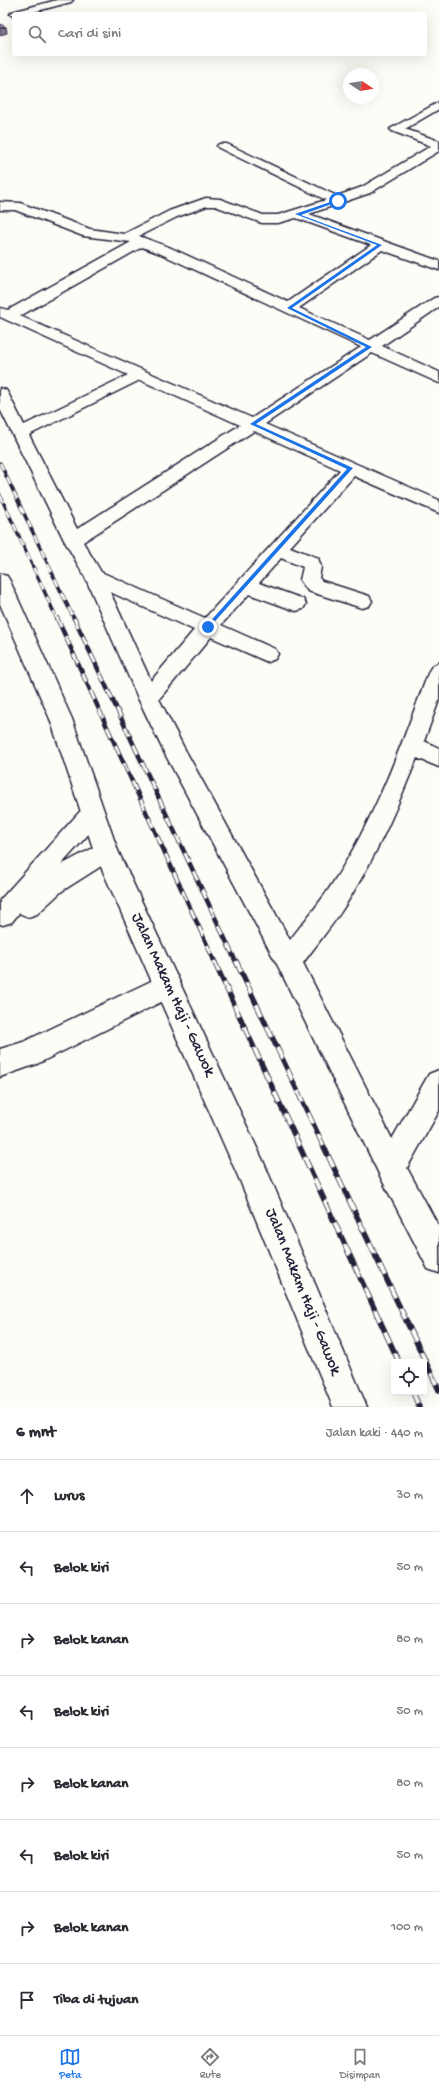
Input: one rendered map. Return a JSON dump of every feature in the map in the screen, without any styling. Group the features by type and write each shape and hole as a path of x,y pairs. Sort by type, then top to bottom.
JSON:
{"street":[{"path":"23,12 68,0"},
{"path":"439,105 396,129 439,146"},
{"path":"223,146 338,201"},
{"path":"126,238 173,214 206,202 216,202 262,219 278,219 297,214 366,190 414,159 439,146"},
{"path":"414,159 433,164"},
{"path":"0,206 11,205 21,207 88,233 126,238 141,242 289,308 369,347 439,378"},
{"path":"297,214 439,266"},
{"path":"4,314 141,242"},
{"path":"289,308 380,245"},
{"path":"73,540 253,424 439,301"},
{"path":"4,314 439,507"},
{"path":"20,433 139,375"},
{"path":"0,393 73,540 94,577 174,752 289,962 391,1168 439,1258"},
{"path":"148,698 245,585 280,550 351,468"},
{"path":"280,550 311,563 312,567 309,580 315,586 362,601"},
{"path":"94,577 268,654"},
{"name":"Jalan Makam Haji - Gawok","path":"0,581 62,718 106,851 253,1174 350,1407"},
{"path":"245,585 296,604"},
{"path":"289,962 342,888 373,832 412,745 439,671"},
{"path":"412,745 439,758"},
{"path":"3,914 94,813"},
{"path":"28,906 53,883 106,851"},
{"path":"0,1063 27,1054 168,985"},
{"path":"391,1168 438,1087"}],"building":[{"path":"0,24 6,27 0,28"}],"railway":[{"path":"0,463 74,619"},
{"path":"0,495 57,619"},
{"path":"57,618 215,962"},
{"path":"74,618 236,962"},
{"path":"214,961 398,1359"},
{"path":"236,961 439,1390"},
{"path":"414,1395 419,1407"}],"route":[{"path":"208,627 261,568 280,550 351,468 253,424 317,383 369,347 289,308 380,245 297,214 338,201"}]}
